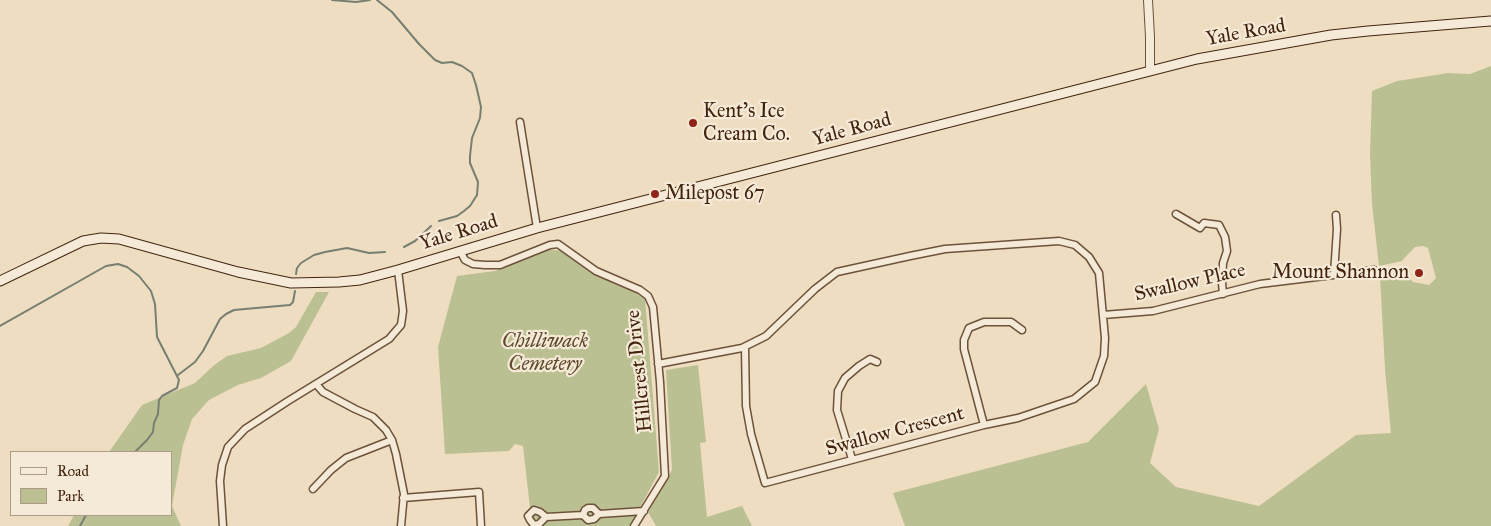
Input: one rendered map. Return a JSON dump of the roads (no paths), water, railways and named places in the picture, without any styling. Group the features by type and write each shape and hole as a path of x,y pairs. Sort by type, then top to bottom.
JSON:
{"main road":[{"name":"Yale Road","path":"0,281 83,241 101,238 119,239 238,272 290,283 360,280 537,228 1197,59 1331,35 1491,21"}],"street":[{"path":"1148,0 1150,71"},
{"path":"520,122 537,228"},
{"path":"1176,214 1200,228 1204,224 1219,226 1225,237 1227,251 1222,273 1223,294"},
{"path":"1334,274 1336,215"},
{"name":"Swallow Crescent","path":"658,364 745,347 766,336 815,289 837,272 945,249 1059,241 1075,245 1089,257 1099,273 1105,338 1104,356 1095,382 1074,398 1018,418 984,425 765,483 751,434 746,406 745,347"},
{"name":"Hillcrest Drive","path":"460,251 465,260 472,264 500,265 550,245 558,244 596,270 640,290 648,296 653,307 666,476 634,526"},
{"path":"223,526 220,480 222,465 228,447 245,429 389,339 401,325 403,311 398,270"},
{"name":"Swallow Place","path":"1103,315 1146,312 1260,284 1374,270"},
{"path":"984,425 964,349 964,340 969,328 984,322 1011,322 1022,330"},
{"path":"852,460 837,410 838,391 845,378 859,366 870,360 877,362"},
{"path":"316,384 323,392 374,417 392,440 403,498 401,526"},
{"path":"313,489 331,470 346,458 392,440"},
{"path":"403,498 479,492 481,526"},
{"path":"546,517 583,514 588,520 594,519 599,514 644,511"}],"waterway":[{"path":"332,0 356,2 370,0"},
{"path":"377,0 392,12 435,60 442,63 452,62 462,66 472,73 476,85 481,107 480,118 472,138 470,163 478,182 477,195 470,206 457,216 439,221"},
{"path":"404,247 415,241 431,226"},
{"path":"296,274 297,268 301,263 314,255 325,252 347,248 369,253 385,252"},
{"path":"0,326 106,266 118,264 127,267 139,276 151,291 155,304 157,337 179,380 177,388 162,396 159,400 158,414 153,432 136,451"},
{"path":"178,375 195,362 220,319 226,314 234,310 290,305 293,302 295,291"},
{"path":"80,526 85,516"}],"place":[{"name":"Kent's Ice Cream Co.","path":"693,123"},
{"name":"Milepost 67","path":"655,194"},
{"name":"Mount Shannon","path":"1419,273"}],"park label":[{"name":"Chilliwack Cemetery","path":"545,354"}]}
